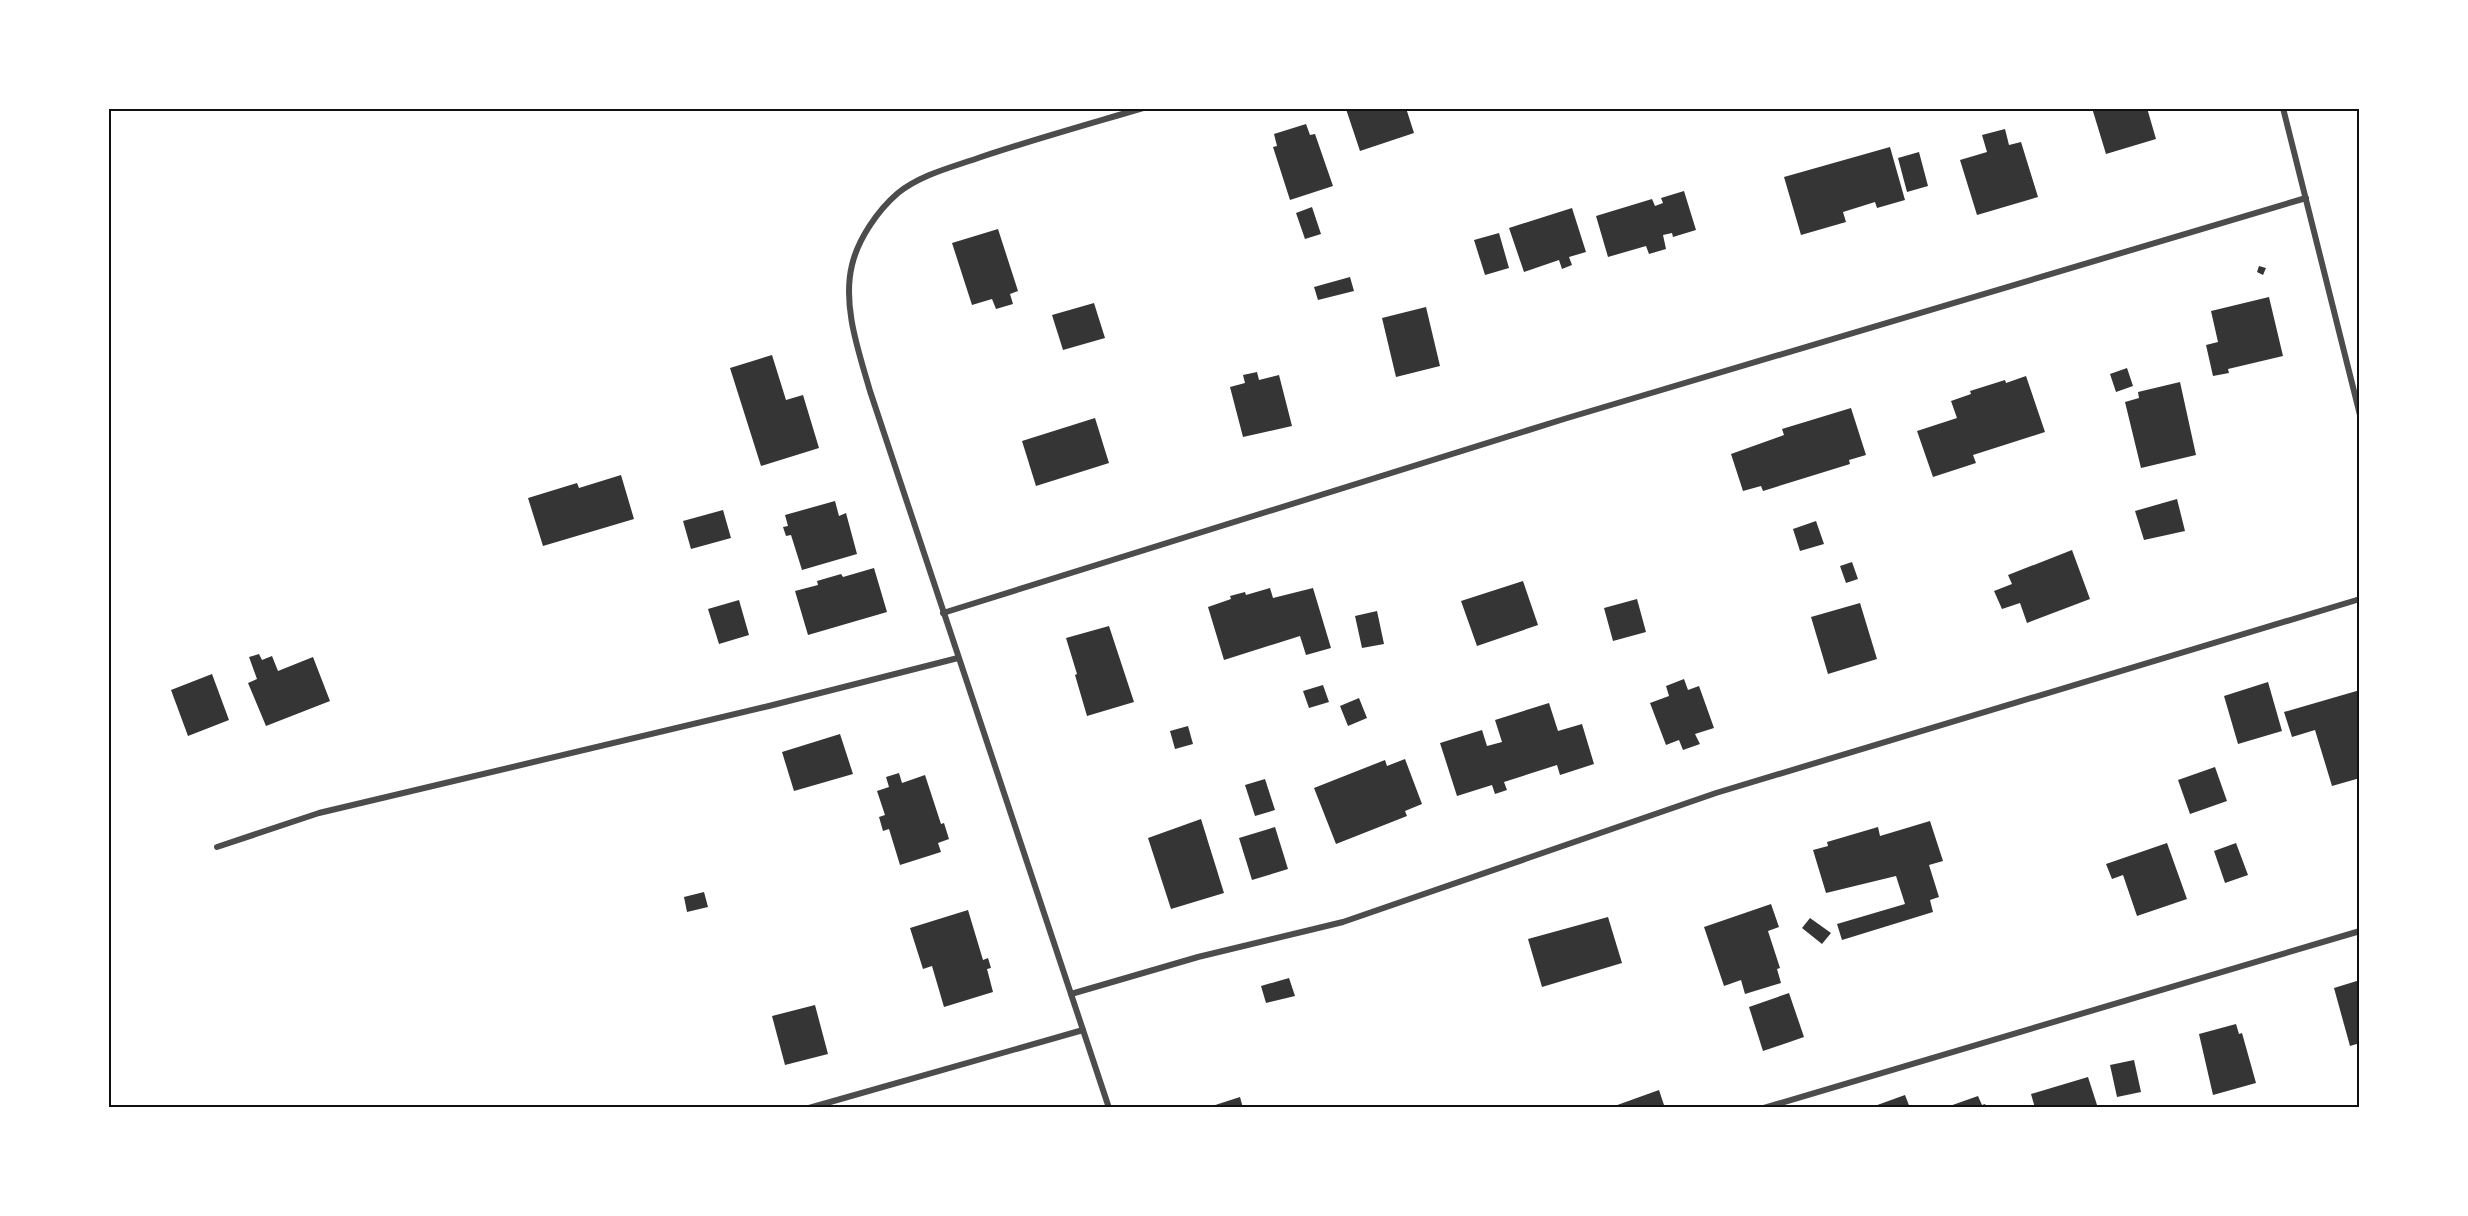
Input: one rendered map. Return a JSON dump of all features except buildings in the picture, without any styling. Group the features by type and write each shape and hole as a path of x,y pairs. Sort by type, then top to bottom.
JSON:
{"street":[{"path":"1109,1108 943,613 859,353 851,302 852,264 867,232 879,214 899,192 914,183 1009,148 1143,108"},
{"path":"2283,108 2360,415"},
{"path":"943,613 1564,419 2306,198"},
{"path":"1071,994 1198,957 1343,922 1705,797 2360,599"},
{"path":"218,847 319,813 958,658"},
{"path":"1764,1108 2360,931"},
{"path":"809,1108 1083,1030"}]}
